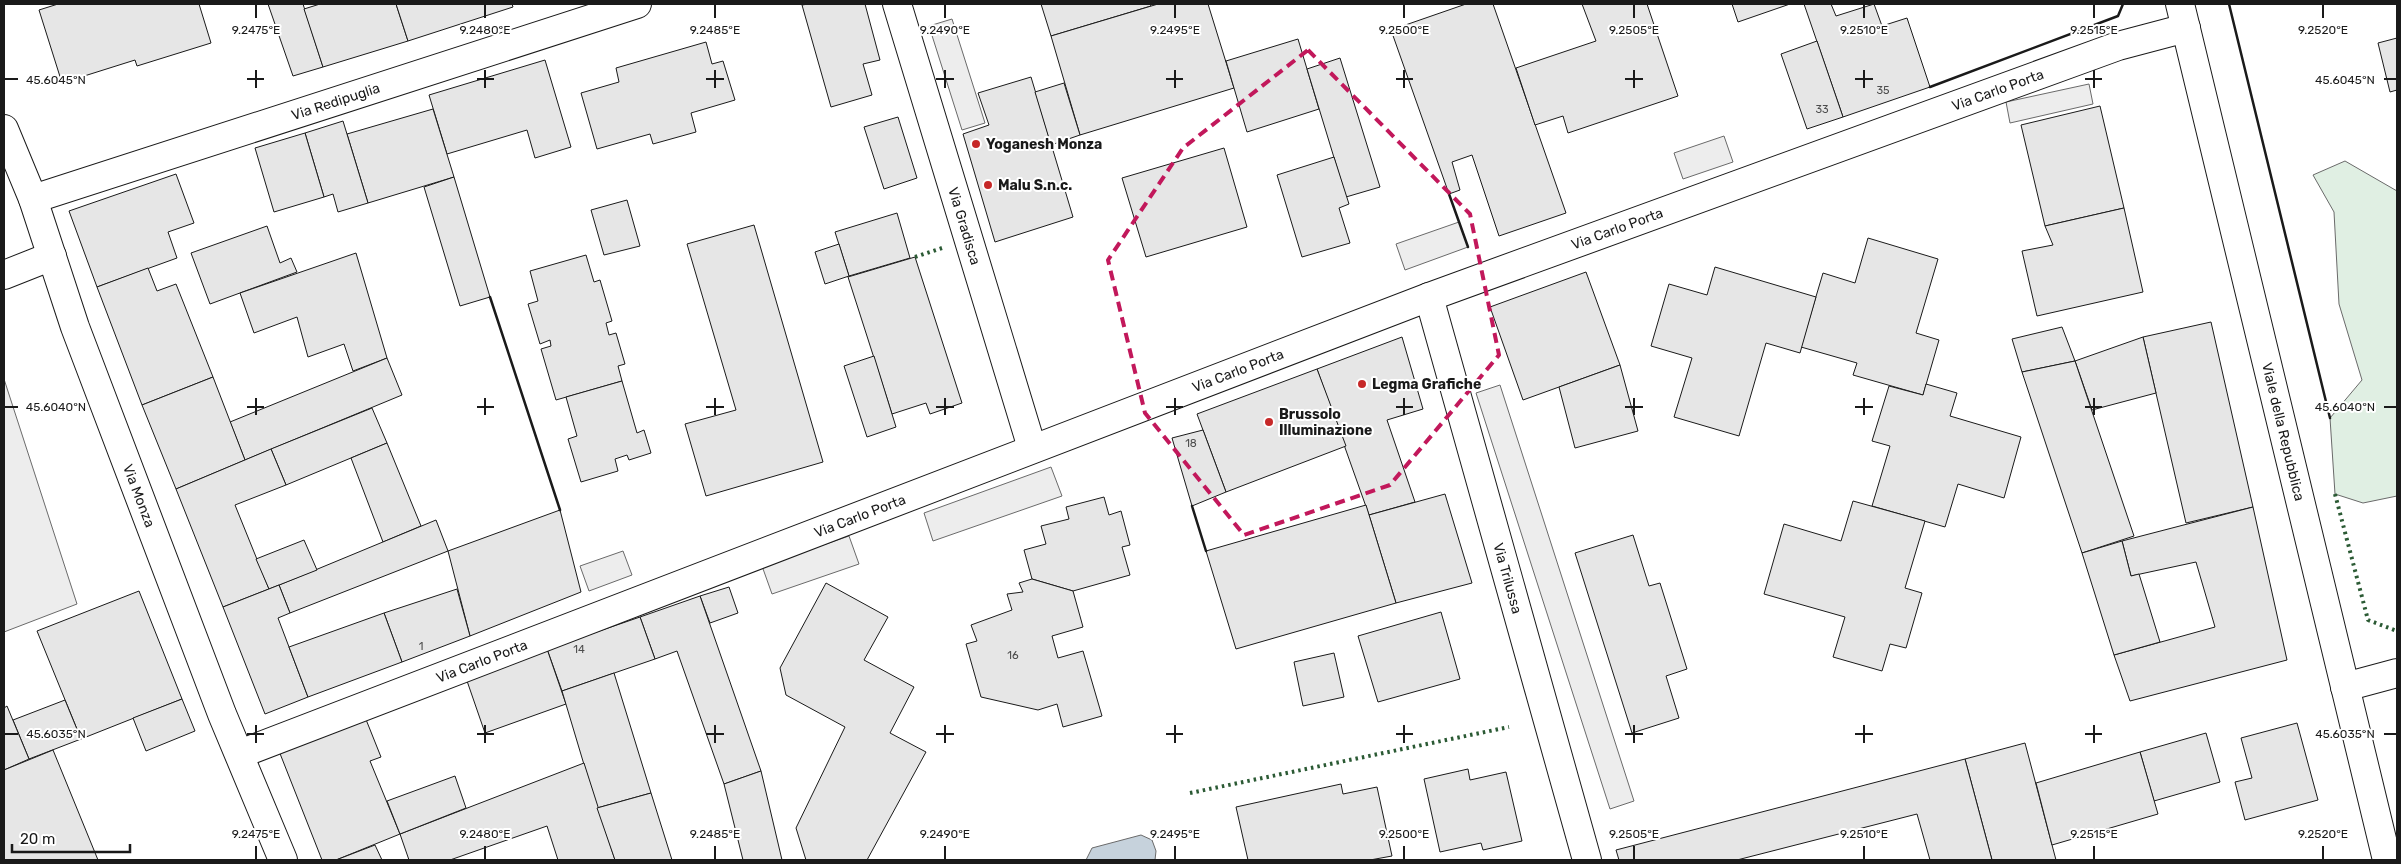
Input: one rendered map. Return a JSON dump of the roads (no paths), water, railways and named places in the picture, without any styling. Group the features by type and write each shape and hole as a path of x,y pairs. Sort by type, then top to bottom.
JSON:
{"street":[{"name":"Via Gradisca","path":"898,4 1032,448"},
{"name":"Via Redipuglia","path":"33,199 620,7"},
{"name":"Via Carlo Porta","path":"240,754 1429,297 2118,46 2183,16"},
{"name":"Viale della Repubblica","path":"2183,16 2344,687 2380,857"},
{"name":"Via Monza","path":"4,129 33,199 82,345 222,714 283,860"},
{"path":"4,274 52,256"},
{"name":"Via Trilussa","path":"1429,297 1587,860"},
{"path":"2344,687 2397,673"}],"place":[{"name":"Yoganesh Monza","path":"976,144"},
{"name":"Malu S.n.c.","path":"988,185"},
{"name":"Legma Grafiche","path":"1362,384"},
{"name":"Brussolo Illuminazione","path":"1269,422"}]}
